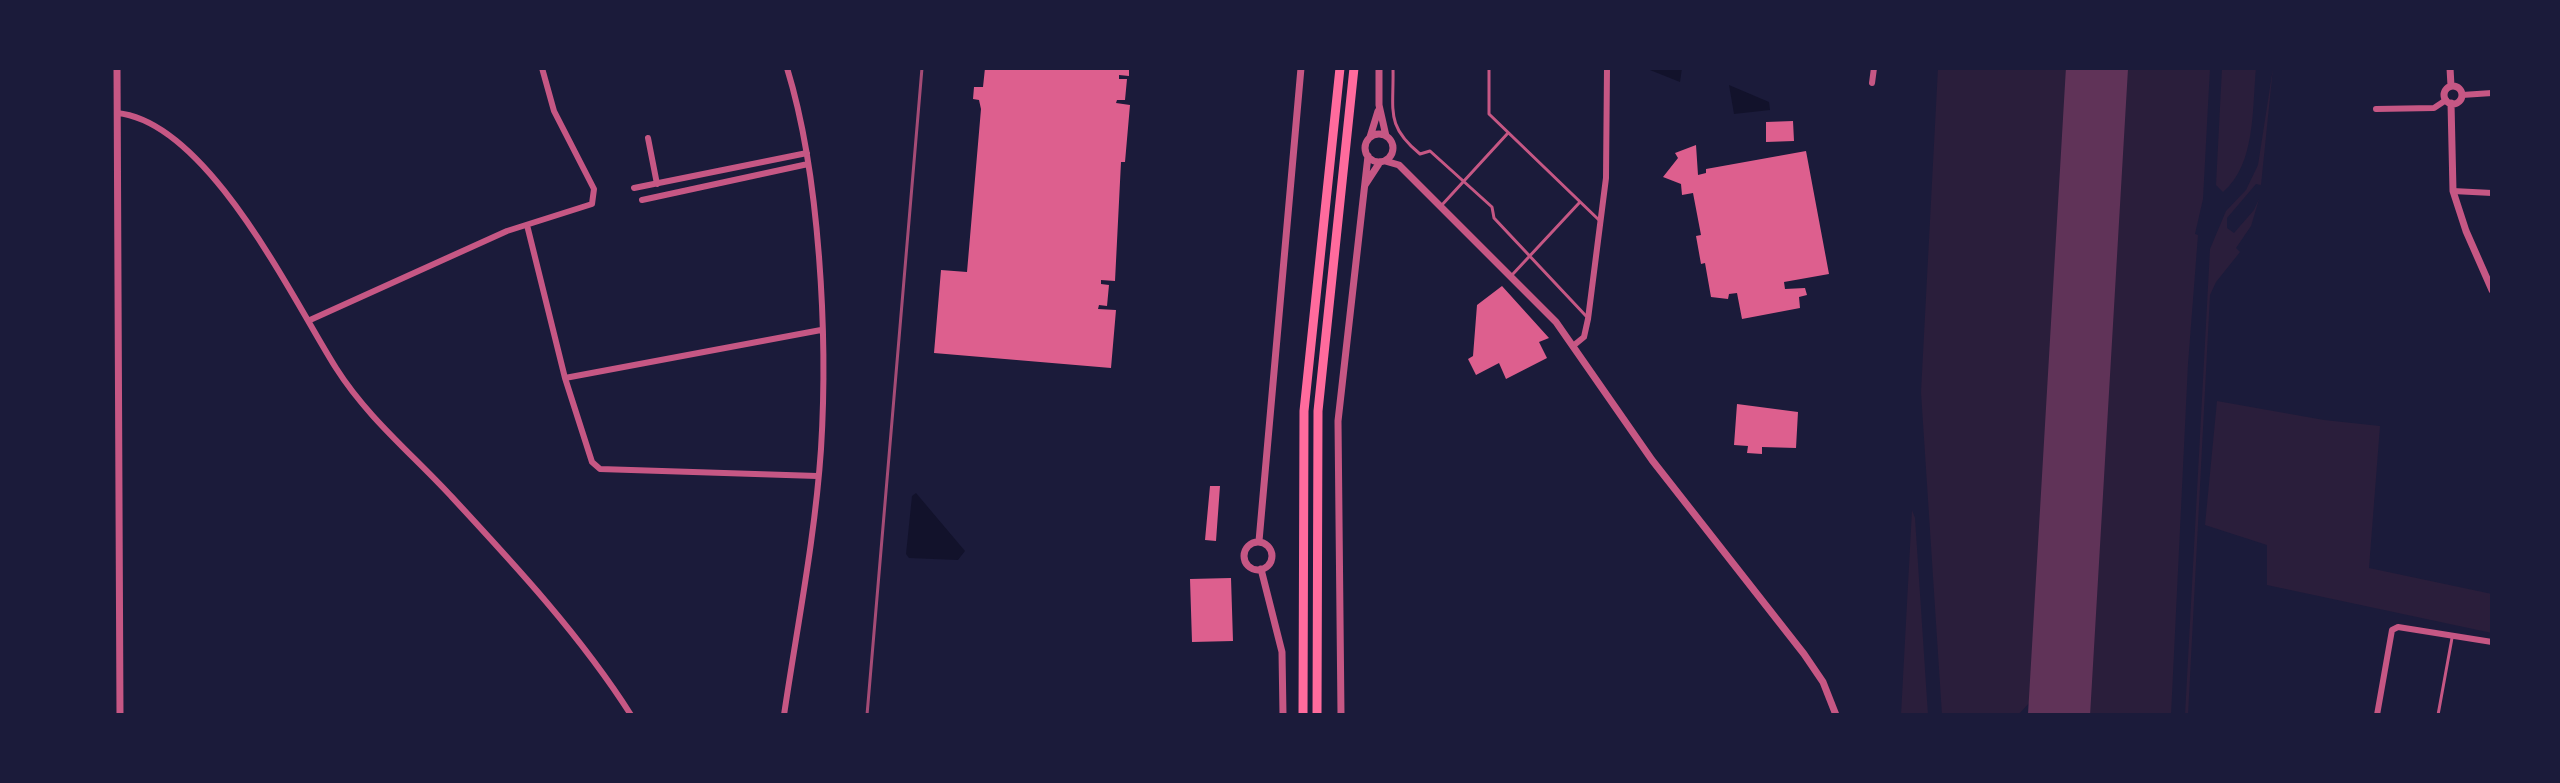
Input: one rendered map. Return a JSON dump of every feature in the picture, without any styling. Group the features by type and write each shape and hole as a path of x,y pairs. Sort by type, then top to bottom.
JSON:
{"highway":[{"path":"1303,715 1304,411 1340,68"},
{"path":"1317,715 1318,411 1354,68"}],"street":[{"path":"117,68 120,715"},
{"path":"310,320 527,225 592,204 595,197 554,111 542,68"},
{"path":"784,715 821,450 821,330 808,164 803,121 787,68"},
{"path":"1259,541 1301,68"},
{"path":"1379,68 1379,105 1386,136 1399,165 1556,322 1652,460 1804,654 1823,682 1836,715"},
{"path":"1573,346 1584,337 1588,319 1606,178 1607,68"},
{"path":"1872,83 1874,68"},
{"path":"2450,68 2451,86"},
{"path":"2451,86 2459,88 2462,95"},
{"path":"2451,86 2445,91 2449,102 2453,191 2466,231 2492,290"},
{"path":"2462,95 2492,93"},
{"path":"2376,109 2434,108 2449,102 2457,103 2462,95"},
{"path":"1341,715 1338,421 1369,139 1379,105"},
{"path":"117,113 156,126 193,154 282,274 337,369 370,413 516,569 577,641 631,715"},
{"path":"1369,139 1377,135 1386,136"},
{"path":"648,138 657,184"},
{"path":"1364,187 1393,151"},
{"path":"634,188 807,153"},
{"path":"1368,156 1399,165"},
{"path":"642,200 808,164"},
{"path":"2453,191 2492,193"},
{"path":"527,225 565,378 592,462 600,469 817,476"},
{"path":"565,378 821,330"},
{"path":"1259,541 1267,545 1272,553 1270,563 1261,569 1250,568 1244,556 1248,545 1259,541"},
{"path":"1261,569 1282,652 1283,715"},
{"path":"2377,715 2392,630 2398,627 2492,642"}],"lane":[{"path":"1393,68 1394,125 1400,137 1420,154 1430,151 1492,207 1494,218 1588,319"},
{"path":"1489,68 1489,114 1600,221"},
{"path":"1441,206 1508,133"},
{"path":"1512,275 1580,202"},
{"path":"2438,715 2452,638"}],"shaded area":[{"path":"1645,68 1682,68 1680,82"},
{"path":"1938,68 2075,68 2040,685 2018,715 1942,715 1921,392"},
{"path":"2117,68 2210,68 2203,199 2195,234 2198,235 2188,364 2171,715 2079,715"},
{"path":"2222,68 2256,68 2247,151 2234,180 2223,192 2216,185"},
{"path":"2273,68 2261,185 2256,184 2227,218 2227,228 2234,233 2254,210 2259,199 2251,226 2236,248 2240,252 2216,282 2210,295 2188,715 2185,715 2210,249 2226,211 2246,190 2258,165"},
{"path":"1729,85 1769,102 1770,110 1734,114"},
{"path":"2217,401 2324,420 2380,426 2369,568 2492,594 2492,633 2267,585 2267,545 2205,525"},
{"path":"916,493 965,551 958,560 909,558 906,554 912,496"},
{"path":"1912,510 1915,518 1928,715 1901,715"}],"building":[{"path":"985,68 1129,68 1129,76 1119,75 1119,79 1127,79 1125,100 1117,100 1116,103 1130,105 1125,162 1121,162 1115,281 1101,280 1101,284 1109,285 1107,306 1099,305 1098,309 1116,310 1111,368 934,353 941,270 967,272 981,109 979,100 973,99 974,87 983,87"},
{"path":"1793,121 1794,141 1766,142 1766,122"},
{"path":"1696,145 1698,175 1706,173 1706,169 1806,151 1829,274 1784,282 1785,289 1805,288 1807,295 1799,297 1800,308 1742,319 1737,293 1729,294 1728,299 1711,297 1696,236 1701,235 1693,193 1682,195 1681,184 1663,177 1678,158 1675,153"},
{"path":"1502,286 1549,338 1539,342 1547,358 1506,379 1499,363 1476,375 1468,359 1473,356 1477,305"},
{"path":"1737,404 1798,412 1796,448 1762,447 1762,454 1747,453 1748,446 1734,445"},
{"path":"1210,486 1220,486 1216,541 1205,540"},
{"path":"1231,578 1233,641 1192,642 1190,579"}],"runway":[{"path":"2059,715 2097,68"}],"railway":[{"path":"867,715 922,68"}]}
